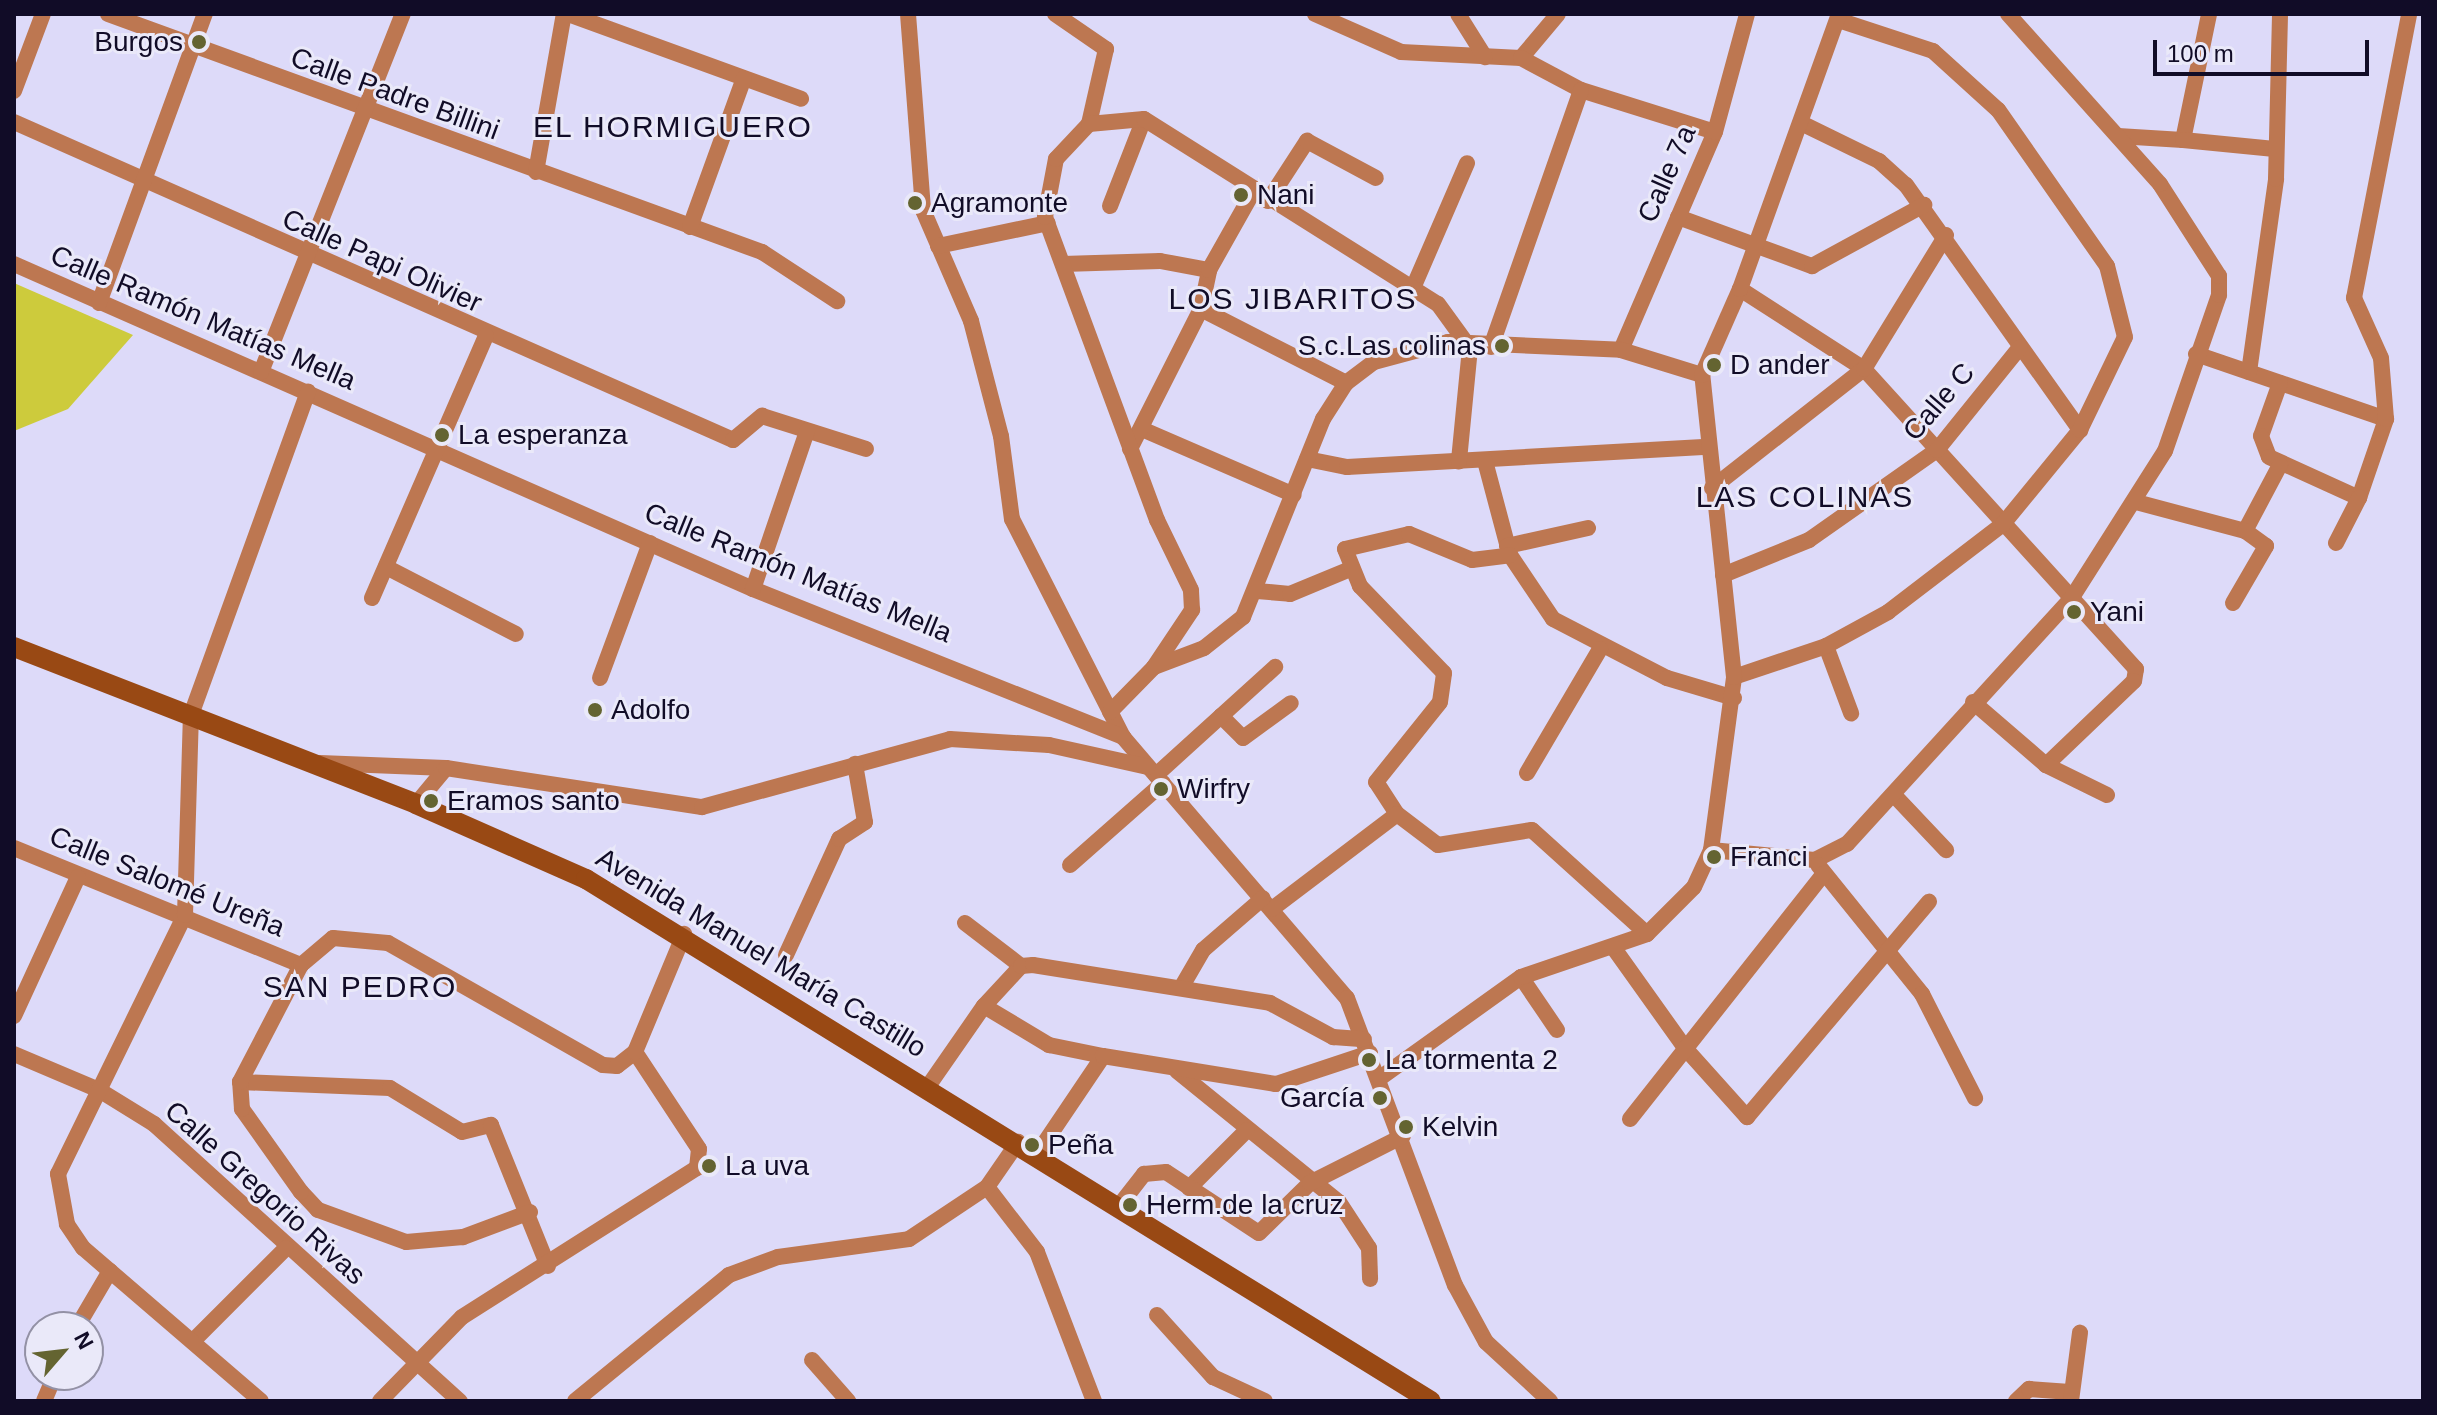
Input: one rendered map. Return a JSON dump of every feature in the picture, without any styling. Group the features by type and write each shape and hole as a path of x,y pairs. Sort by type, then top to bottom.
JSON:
{"street":[{"path":"14,91 43,14"},
{"name":"Calle Padre Billini","path":"108,14 364,112 762,252 837,301"},
{"path":"99,303 205,14"},
{"path":"261,372 309,258 403,14"},
{"path":"536,172 566,14 801,99"},
{"path":"908,14 923,210 971,321 1001,436 1012,519 1123,737 1347,998 1403,1136 1455,1285 1480,1331 1550,1401"},
{"path":"1055,14 1106,49 1089,124 1056,159 1048,223 1130,449 1191,590 1192,610 1154,667 1110,712"},
{"path":"1315,14 1401,52 1521,58 1581,90 1715,132"},
{"path":"1458,14 1485,57"},
{"path":"1521,58 1558,14"},
{"name":"Calle 7a","path":"1621,350 1715,132 1747,14"},
{"path":"1630,1119 1819,867 1847,844 1894,795 1973,702 2071,599 2136,502 2165,451 2196,354 2219,295 2219,276 2160,184 2008,14"},
{"path":"2183,140 2209,14"},
{"path":"2249,372 2275,149 2280,14"},
{"path":"2336,543 2359,498 2386,419 2381,358 2354,298 2409,14"},
{"path":"1380,1078 1521,977 1647,934 1694,887 1711,850 1734,698 1734,677 1707,447 1702,375 1757,245 1839,17 1933,51 2030,147 2082,224 2116,285 2125,337 2080,430 2003,524 1913,595 1826,646 1734,677"},
{"path":"690,227 744,78"},
{"path":"1491,347 1581,90"},
{"path":"1089,124 1144,119 1253,192 1413,288 1460,326 1470,348 1459,461"},
{"path":"1110,206 1144,119"},
{"name":"Calle Papi Olivier","path":"14,122 309,258 733,440 762,416 807,431"},
{"path":"1801,123 1879,161 1924,205 2080,430"},
{"path":"2118,136 2275,149"},
{"path":"1268,201 1307,141 1376,178"},
{"path":"1413,288 1467,163"},
{"path":"1130,449 1144,430 1201,309 1209,270 1253,192"},
{"path":"1678,217 1819,264 1924,205"},
{"path":"938,246 1048,223"},
{"path":"1712,488 1864,369 1946,235"},
{"path":"1063,264 1160,261 1209,270"},
{"name":"Calle Ramón Matías Mella","path":"14,264 438,447 753,589 1123,737"},
{"path":"1740,289 1864,369 2136,669 2134,681 2046,765"},
{"path":"1201,309 1346,383"},
{"path":"372,598 486,336"},
{"path":"1154,667 1229,633 1257,591 1307,459 1346,383 1398,351 1448,342 1470,348 1621,350 1702,375"},
{"name":"Calle C","path":"1723,575 1809,540 1937,450 2020,347"},
{"path":"2196,354 2386,419"},
{"path":"2280,383 2261,436 2280,465 2359,498"},
{"path":"261,1401 194,1340 83,1248 59,1201 58,1174 185,915 191,715 308,392"},
{"path":"1144,430 1294,495"},
{"path":"753,589 807,431 866,449"},
{"path":"1307,459 1347,467 1707,447"},
{"path":"1485,461 1508,550 1553,619 1600,649 1734,698"},
{"path":"2245,531 2280,465"},
{"path":"2136,502 2245,531 2266,546 2233,603"},
{"path":"1588,528 1472,560 1434,540 1390,534 1347,545 1350,569 1444,673 1446,686 1376,782 1397,814 1438,845 1532,830 1647,934"},
{"path":"600,678 650,543"},
{"path":"386,567 516,634"},
{"path":"1257,591 1290,594 1350,569"},
{"path":"1826,646 1851,713"},
{"name":"Avenida Manuel María Castillo","path":"14,647 416,804 586,879 684,934 929,1085 1431,1401"},
{"path":"1527,773 1600,649"},
{"path":"1070,865 1156,775 1275,667"},
{"path":"1973,702 2046,765 2107,795"},
{"path":"1221,716 1243,738 1291,703"},
{"path":"312,762 446,768 702,807 950,739 1049,745 1156,775"},
{"path":"786,955 839,839 865,822 855,764"},
{"path":"416,804 446,768"},
{"path":"1894,795 1946,850"},
{"path":"1181,988 1203,950 1397,814"},
{"name":"Calle Salomé Ureña","path":"14,848 78,877 185,915 301,965"},
{"path":"1711,850 1819,867 1922,994 1975,1098"},
{"path":"14,1016 78,877"},
{"path":"1613,947 1685,1048 1734,1106 1753,1115 1929,902"},
{"path":"965,923 1021,966 1270,1003 1333,1037 1367,1046"},
{"path":"530,1212 436,1243 362,1231 318,1210 301,1192 242,1109 240,1082 301,965 333,938 388,943 603,1065 617,1066 635,1052 684,934"},
{"path":"929,1085 984,1006 1021,966"},
{"path":"1521,977 1557,1030"},
{"path":"984,1006 1049,1045 1176,1070 1276,1084 1367,1046"},
{"path":"380,1401 413,1363 462,1317 548,1266 703,1160 635,1052"},
{"name":"Calle Gregorio Rivas","path":"14,1054 99,1090 154,1124 413,1363 460,1401"},
{"path":"1037,1154 1103,1056"},
{"path":"1176,1070 1353,1219 1369,1248 1370,1279"},
{"path":"240,1082 390,1088 462,1132 486,1123 530,1212 548,1266"},
{"path":"1189,1188 1247,1130"},
{"path":"1119,1206 1153,1171 1189,1188 1259,1233 1310,1183 1403,1136"},
{"path":"575,1401 729,1275 778,1257 909,1239 987,1187 1018,1142"},
{"path":"987,1187 1037,1252 1094,1401"},
{"path":"194,1340 286,1248"},
{"path":"86,1311 110,1271"},
{"path":"1157,1315 1213,1377 1265,1401"},
{"path":"2016,1401 2029,1389 2070,1397 2080,1333"},
{"path":"812,1360 848,1401"}],"shaded area":[{"path":"14,283 133,335 68,409 14,431"}],"place":[{"name":"Burgos","path":"199,42"},
{"name":"Nani","path":"1241,195"},
{"name":"Agramonte","path":"915,203"},
{"name":"S.c.Las colinas","path":"1502,346"},
{"name":"D ander","path":"1714,365"},
{"name":"La esperanza","path":"442,435"},
{"name":"Yani","path":"2074,612"},
{"name":"Adolfo","path":"595,710"},
{"name":"Wirfry","path":"1161,789"},
{"name":"Eramos santo","path":"431,801"},
{"name":"Franci","path":"1714,857"},
{"name":"La tormenta 2","path":"1369,1060"},
{"name":"García","path":"1380,1098"},
{"name":"Kelvin","path":"1406,1127"},
{"name":"Peña","path":"1032,1145"},
{"name":"La uva","path":"709,1166"},
{"name":"Herm.de la cruz","path":"1130,1205"}],"district":[{"name":"EL HORMIGUERO","path":"673,127"},
{"name":"LOS JIBARITOS","path":"1293,299"},
{"name":"LAS COLINAS","path":"1805,497"},
{"name":"SAN PEDRO","path":"360,987"}]}
